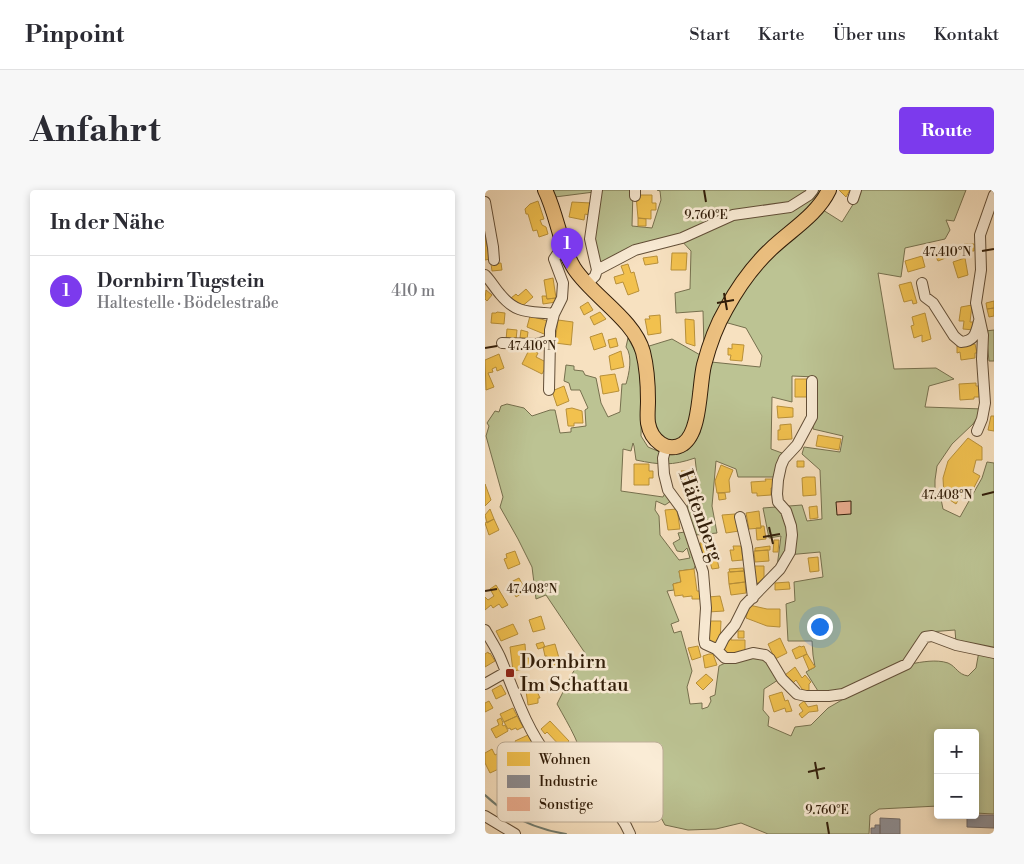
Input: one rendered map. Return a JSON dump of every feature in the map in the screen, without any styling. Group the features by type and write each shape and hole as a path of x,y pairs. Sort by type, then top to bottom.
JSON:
{"main road":[{"path":"545,190 574,268 587,284 619,315 642,349 647,371 648,424 652,435 658,443 666,447 676,447 683,444 693,432 701,382 709,350 725,310 740,286 763,257 812,213 829,190"}],"street":[{"path":"587,284 595,276 597,270 590,240 597,190"},
{"path":"597,270 635,250 682,238 733,214 790,207 809,195 813,190"},
{"path":"977,431 985,403 982,359 983,335 976,303 981,270 980,235 994,196"},
{"path":"485,202 493,247 493,260"},
{"path":"549,390 550,330 553,314 562,298 563,284 553,259 557,253 566,250"},
{"path":"485,275 513,308 534,314 553,314"},
{"path":"922,283 925,297 933,303 954,336 961,342 972,339 975,335 979,318"},
{"path":"502,343 537,344 549,340"},
{"path":"813,381 811,417 797,445 784,459 778,480 778,502 786,511 791,526 790,552 780,569 745,605 735,625 716,649 725,658 746,656 753,653 765,655 789,688 797,694 806,696 843,694 907,664 925,637 932,636 956,645 994,653"},
{"name":"Häfenberg","path":"666,447 663,458 664,474 669,490 682,509 688,524 703,572 706,608 705,644 716,649"},
{"name":"Häfenberg","path":"740,517 747,546 753,598"},
{"path":"485,630 499,655 530,727 540,742"},
{"path":"485,684 505,672"},
{"path":"485,816 515,834"}],"green space":[{"path":"551,190 594,190 594,192 555,197"},
{"path":"600,190 633,190 632,226 652,228 661,200 660,191 657,190 825,190 815,205 842,222 860,190 966,190 954,221 946,220 950,230 945,239 905,248 901,277 878,273 894,369 936,368 954,379 929,386 925,407 983,409 973,424 952,444 937,466 935,496 941,499 943,509 960,517 982,478 987,462 994,463 994,814 979,813 979,729 934,729 934,806 879,809 870,815 869,834 768,834 741,823 716,829 688,830 665,825 663,821 663,742 576,742 557,704 585,653 546,595 536,599 532,567 500,507 503,497 486,436 489,426 487,423 495,411 499,412 501,406 507,404 524,408 532,416 555,410 560,433 571,432 571,428 586,426 585,410 588,408 580,390 571,390 569,383 564,381 566,365 574,366 574,370 583,371 585,375 596,378 601,403 608,417 620,412 622,384 626,384 630,365 626,347 628,338 636,353 642,377 641,436 648,447 660,452 674,454 686,449 695,442 700,433 705,386 711,362 760,367 762,356 746,328 717,320 704,347 703,311 676,313 675,293 690,289 691,251 678,237 598,266 594,247","holes":["792,376 816,377 813,429 843,436 840,452 804,447 802,454 820,470 822,519 807,521 802,505 763,508 769,538 781,536 777,567 787,555 820,552 823,577 794,582 795,601 786,604 788,641 812,641 815,667 806,672 818,691 847,697 828,708 811,725 795,727 791,736 768,726 769,717 763,710 764,689 778,680 768,661 762,657 750,656 719,666 715,695 710,697 711,701 708,707 702,709 702,703 690,704 687,687 692,671 681,631 674,633 671,624 679,621 667,591 674,590 673,584 681,582 679,571 694,569 696,564 685,532 678,533 680,539 673,543 677,551 683,552 687,548 690,558 679,560 660,535 659,516 655,510 656,501 665,505 671,501 665,493 663,497 621,491 623,449 631,451 633,443 636,460 652,463 666,464 695,458 699,493 687,495 688,512 696,535 717,533 712,506 716,461 736,469 738,477 776,477 782,453 771,449 772,397 792,402","955,630 956,643 979,651 976,668 968,676 962,674 948,663 939,661 910,664 929,632"]},
{"path":"994,330 994,361 989,361 986,331"},
{"path":"672,339 702,356 693,392 691,426 680,440 672,442 664,440 655,430 646,347"}],"building: Wohnen":[{"path":"839,190 850,190 846,197"},
{"path":"636,195 652,195 652,203 656,203 656,210 651,210 651,219 638,218"},
{"path":"538,201 544,219 540,220 542,225 546,227 548,234 539,237 537,230 533,231 525,209 530,204"},
{"path":"572,202 591,203 589,215 585,214 584,220 569,217"},
{"path":"638,218 646,219 646,226 638,226"},
{"path":"485,237 490,259 485,260"},
{"path":"964,244 974,244 974,251 964,251"},
{"path":"944,249 948,257 938,261 934,253"},
{"path":"672,253 687,253 686,270 671,270"},
{"path":"657,256 658,263 645,265 643,258"},
{"path":"922,256 925,267 908,272 905,261"},
{"path":"965,258 968,275 958,278 953,262"},
{"path":"501,263 502,270 492,271 491,264"},
{"path":"628,264 631,273 634,272 639,291 628,295 623,282 616,284 614,277 624,274 621,266"},
{"path":"553,278 556,298 547,299 544,280"},
{"path":"911,282 917,303 913,304 912,300 904,302 899,285"},
{"path":"526,289 533,297 520,308 511,298 516,294 518,296"},
{"path":"486,290 492,295 487,301 485,299"},
{"path":"542,296 546,296 547,299 556,298 556,302 543,304"},
{"path":"994,301 994,308 987,309 986,303"},
{"path":"588,302 593,310 584,315 580,307"},
{"path":"972,305 970,322 975,322 974,330 963,329 964,321 959,321 961,307"},
{"path":"994,308 994,316 989,317 987,309"},
{"path":"600,312 606,319 594,325 590,317"},
{"path":"492,313 505,313 504,324 491,323"},
{"path":"925,313 931,339 922,342 922,335 914,338 911,326 914,325 912,317"},
{"path":"660,315 661,333 648,335 645,319 650,319 649,316"},
{"path":"530,316 548,321 544,334 527,327"},
{"path":"685,319 694,320 695,346 686,343"},
{"path":"558,320 573,322 571,345 555,343"},
{"path":"507,329 517,330 516,340 506,340"},
{"path":"521,330 528,332 527,339 520,338"},
{"path":"602,333 606,346 594,350 590,337"},
{"path":"616,338 618,346 610,348 608,340"},
{"path":"732,344 744,345 742,361 730,360 731,355 728,355 728,348 732,349"},
{"path":"975,344 977,353 975,353 975,358 961,360 960,352 957,353 957,346"},
{"path":"530,348 538,353 536,357 548,363 542,374 522,364"},
{"path":"621,351 624,367 611,370 609,356"},
{"path":"499,354 504,368 497,371 496,367 492,369 493,372 488,373 494,387 486,390 485,360"},
{"path":"615,374 619,391 603,394 600,376"},
{"path":"795,379 808,379 808,397 795,397"},
{"path":"976,383 976,386 979,386 980,397 960,400 959,384"},
{"path":"564,386 569,401 557,406 552,391"},
{"path":"777,406 793,408 793,417 778,418"},
{"path":"572,408 582,411 583,423 574,423 574,426 568,426 566,409"},
{"path":"991,416 994,416 994,431 988,430"},
{"path":"791,424 792,439 778,440 780,425"},
{"path":"818,435 841,439 839,450 816,446"},
{"path":"968,438 982,447 982,460 976,460 973,472 980,476 970,495 964,490 956,504 944,496 943,478 948,461"},
{"path":"797,461 804,461 804,467 797,467"},
{"path":"634,464 649,464 649,471 653,471 653,478 649,478 649,485 634,485"},
{"path":"721,465 733,470 729,480 730,492 717,493 715,481"},
{"path":"681,471 693,471 693,483 681,483"},
{"path":"815,477 816,495 803,496 802,478"},
{"path":"765,479 773,479 774,488 771,488 771,495 757,496 757,493 752,493 751,482 766,481"},
{"path":"485,484 491,500 485,506"},
{"path":"718,493 725,493 726,499 719,500"},
{"path":"817,506 818,518 810,519 809,507"},
{"path":"490,509 494,519 487,523 485,515"},
{"path":"677,509 680,529 668,530 665,510"},
{"path":"759,511 761,528 749,529 746,513"},
{"path":"735,514 739,531 726,533 722,515"},
{"path":"494,519 499,530 489,535 485,523"},
{"path":"761,526 764,526 766,539 757,540 756,528 761,528"},
{"path":"774,540 779,540 778,552 773,552"},
{"path":"713,541 719,568 712,569 710,562 705,563 700,543"},
{"path":"733,546 741,546 743,560 732,561 730,550 734,550"},
{"path":"770,546 770,550 755,551 755,548"},
{"path":"768,550 769,561 755,562 754,551"},
{"path":"515,551 520,564 508,569 504,559 507,558 506,554"},
{"path":"818,557 819,571 810,572 808,558"},
{"path":"754,566 764,566 764,583 754,583"},
{"path":"743,568 744,571 730,572 729,569"},
{"path":"694,569 697,591 701,591 702,599 692,599 692,596 683,597 683,595 675,596 673,584 681,582 679,571"},
{"path":"744,571 745,582 729,584 728,572"},
{"path":"519,578 526,591 516,597 509,583"},
{"path":"745,582 746,593 731,595 729,584"},
{"path":"789,582 790,589 775,590 775,583"},
{"path":"496,585 508,605 502,608 499,604 493,608 491,605 485,610 485,597 488,600 494,596 490,589"},
{"path":"720,596 724,611 708,612 708,597"},
{"path":"749,605 767,609 780,609 780,627 767,626 746,618"},
{"path":"541,616 545,629 533,632 529,620"},
{"path":"707,621 721,621 720,643 707,643"},
{"path":"513,624 518,634 501,641 496,631"},
{"path":"738,631 744,631 744,638 738,638"},
{"path":"725,638 745,640 745,655 723,655"},
{"path":"780,638 787,653 775,659 768,644"},
{"path":"543,642 545,647 538,649 536,644"},
{"path":"525,644 526,658 529,658 530,668 513,671 510,647"},
{"path":"555,644 559,658 548,659 545,656 543,647"},
{"path":"698,646 701,657 692,660 688,648"},
{"path":"804,646 807,654 796,659 792,650"},
{"path":"488,652 495,661 485,667 485,654"},
{"path":"713,654 717,665 705,668 703,656"},
{"path":"807,654 815,667 809,670 803,656"},
{"path":"555,658 555,668 544,668 544,659"},
{"path":"795,667 802,678 805,675 811,682 809,684 809,692 802,692 796,680 792,684 785,675"},
{"path":"706,674 713,680 703,690 696,683"},
{"path":"501,685 506,694 496,699 492,690"},
{"path":"536,689 540,698 538,698 538,703 528,705 526,691"},
{"path":"782,692 785,701 788,700 792,711 786,712 785,708 774,712 769,696"},
{"path":"489,701 493,708 485,712 485,703"},
{"path":"804,701 808,707 817,705 818,711 809,712 802,718 799,714 803,711 799,705"},
{"path":"513,708 517,716 504,722 500,714"},
{"path":"517,716 523,727 517,730 516,728 508,729 504,722"},
{"path":"501,718 503,726 505,725 508,731 496,738 491,729 499,725 497,720"},
{"path":"550,721 569,741 556,742 547,732 545,734 541,729"},
{"path":"528,735 532,742 516,742"},
{"path":"492,749 495,755 497,754 497,770 490,773 485,763 485,753"}],"building: Industrie":[{"path":"979,815 994,815 994,828 967,827 967,819 979,819"},
{"path":"880,818 900,819 900,834 880,834"},
{"path":"875,825 880,825 880,834 871,834 871,828 875,828"}],"building: Sonstige":[{"path":"851,501 851,514 837,515 836,502"}],"waterway":[{"path":"485,795 497,805"},
{"path":"526,822 543,829 566,834"}],"place":[{"name":"Dornbirn Tugstein","path":"567,269"},
{"name":"Dornbirn Im Schattau","path":"510,673"}]}
